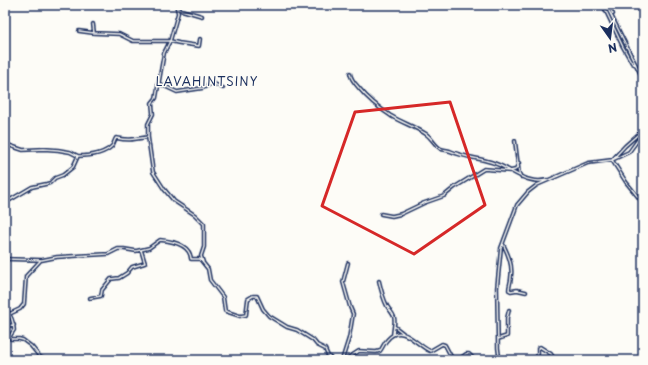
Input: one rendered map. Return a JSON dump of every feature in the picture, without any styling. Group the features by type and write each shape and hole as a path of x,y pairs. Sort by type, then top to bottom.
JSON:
{"street":[{"path":"176,5 178,13 170,41 165,50 156,98 152,103 153,114 148,124 148,137 153,172 174,201 195,215 204,224 204,247 201,256 208,269 210,280 223,297 225,311 240,316 246,315 248,299 253,296 258,296 263,309 269,316 313,340 317,345 325,349 328,356 333,360"},
{"path":"606,5 612,14 643,79"},
{"path":"606,5 623,47 632,63 636,65"},
{"path":"178,9 202,16"},
{"path":"93,24 94,33"},
{"path":"79,32 119,34 133,41 170,41 179,44 199,46 200,39"},
{"path":"350,73 354,83 372,102 391,116 428,135 443,150 449,150 458,155 505,167 523,178 540,182 549,180"},
{"path":"158,83 177,92 203,88 212,83 223,88"},
{"path":"612,160 643,130"},
{"path":"503,360 499,356 497,288 503,244 517,205 528,192 537,185 588,163 612,160 629,152 643,133"},
{"path":"5,144 23,150 58,150 70,152 78,156 93,156 113,146 116,138 133,141 148,137"},
{"path":"515,141 520,173 523,178"},
{"path":"5,203 32,187 50,183 55,178 64,176 73,167 78,156"},
{"path":"612,160 626,182 643,203"},
{"path":"381,214 392,216 401,214 424,203 444,196 455,187 484,170 510,171 514,170 519,163"},
{"path":"534,181 537,185"},
{"path":"5,259 42,260 108,254 118,249 136,251 151,247 160,240 180,243 190,253 191,259 200,259 204,263"},
{"path":"503,244 510,260 512,275 509,290 526,292"},
{"path":"90,298 101,296 102,290 111,279 119,278 132,268 145,263 140,250"},
{"path":"5,316 20,310 24,304 26,276 38,262 42,260"},
{"path":"344,360 353,314 343,282 348,263"},
{"path":"379,281 382,294 388,308 394,315 395,321 393,334"},
{"path":"5,307 10,313 14,325 14,330 10,336 11,339 23,340 31,346 40,357 46,360"},
{"path":"498,340 506,336 509,310"},
{"path":"5,326 14,325"},
{"path":"394,326 430,352 442,344 445,345 453,360"},
{"path":"344,360 359,351 380,351 385,341 393,334 405,334"},
{"path":"536,360 538,348 540,347 551,354 555,360"},
{"path":"458,360 466,354 469,354 476,360"},
{"path":"494,360 499,356"}],"highlighted area":[{"path":"450,102 485,205 414,254 322,206 355,112"}],"district":[{"name":"LAVAHINTSINY","path":"207,81"}]}
